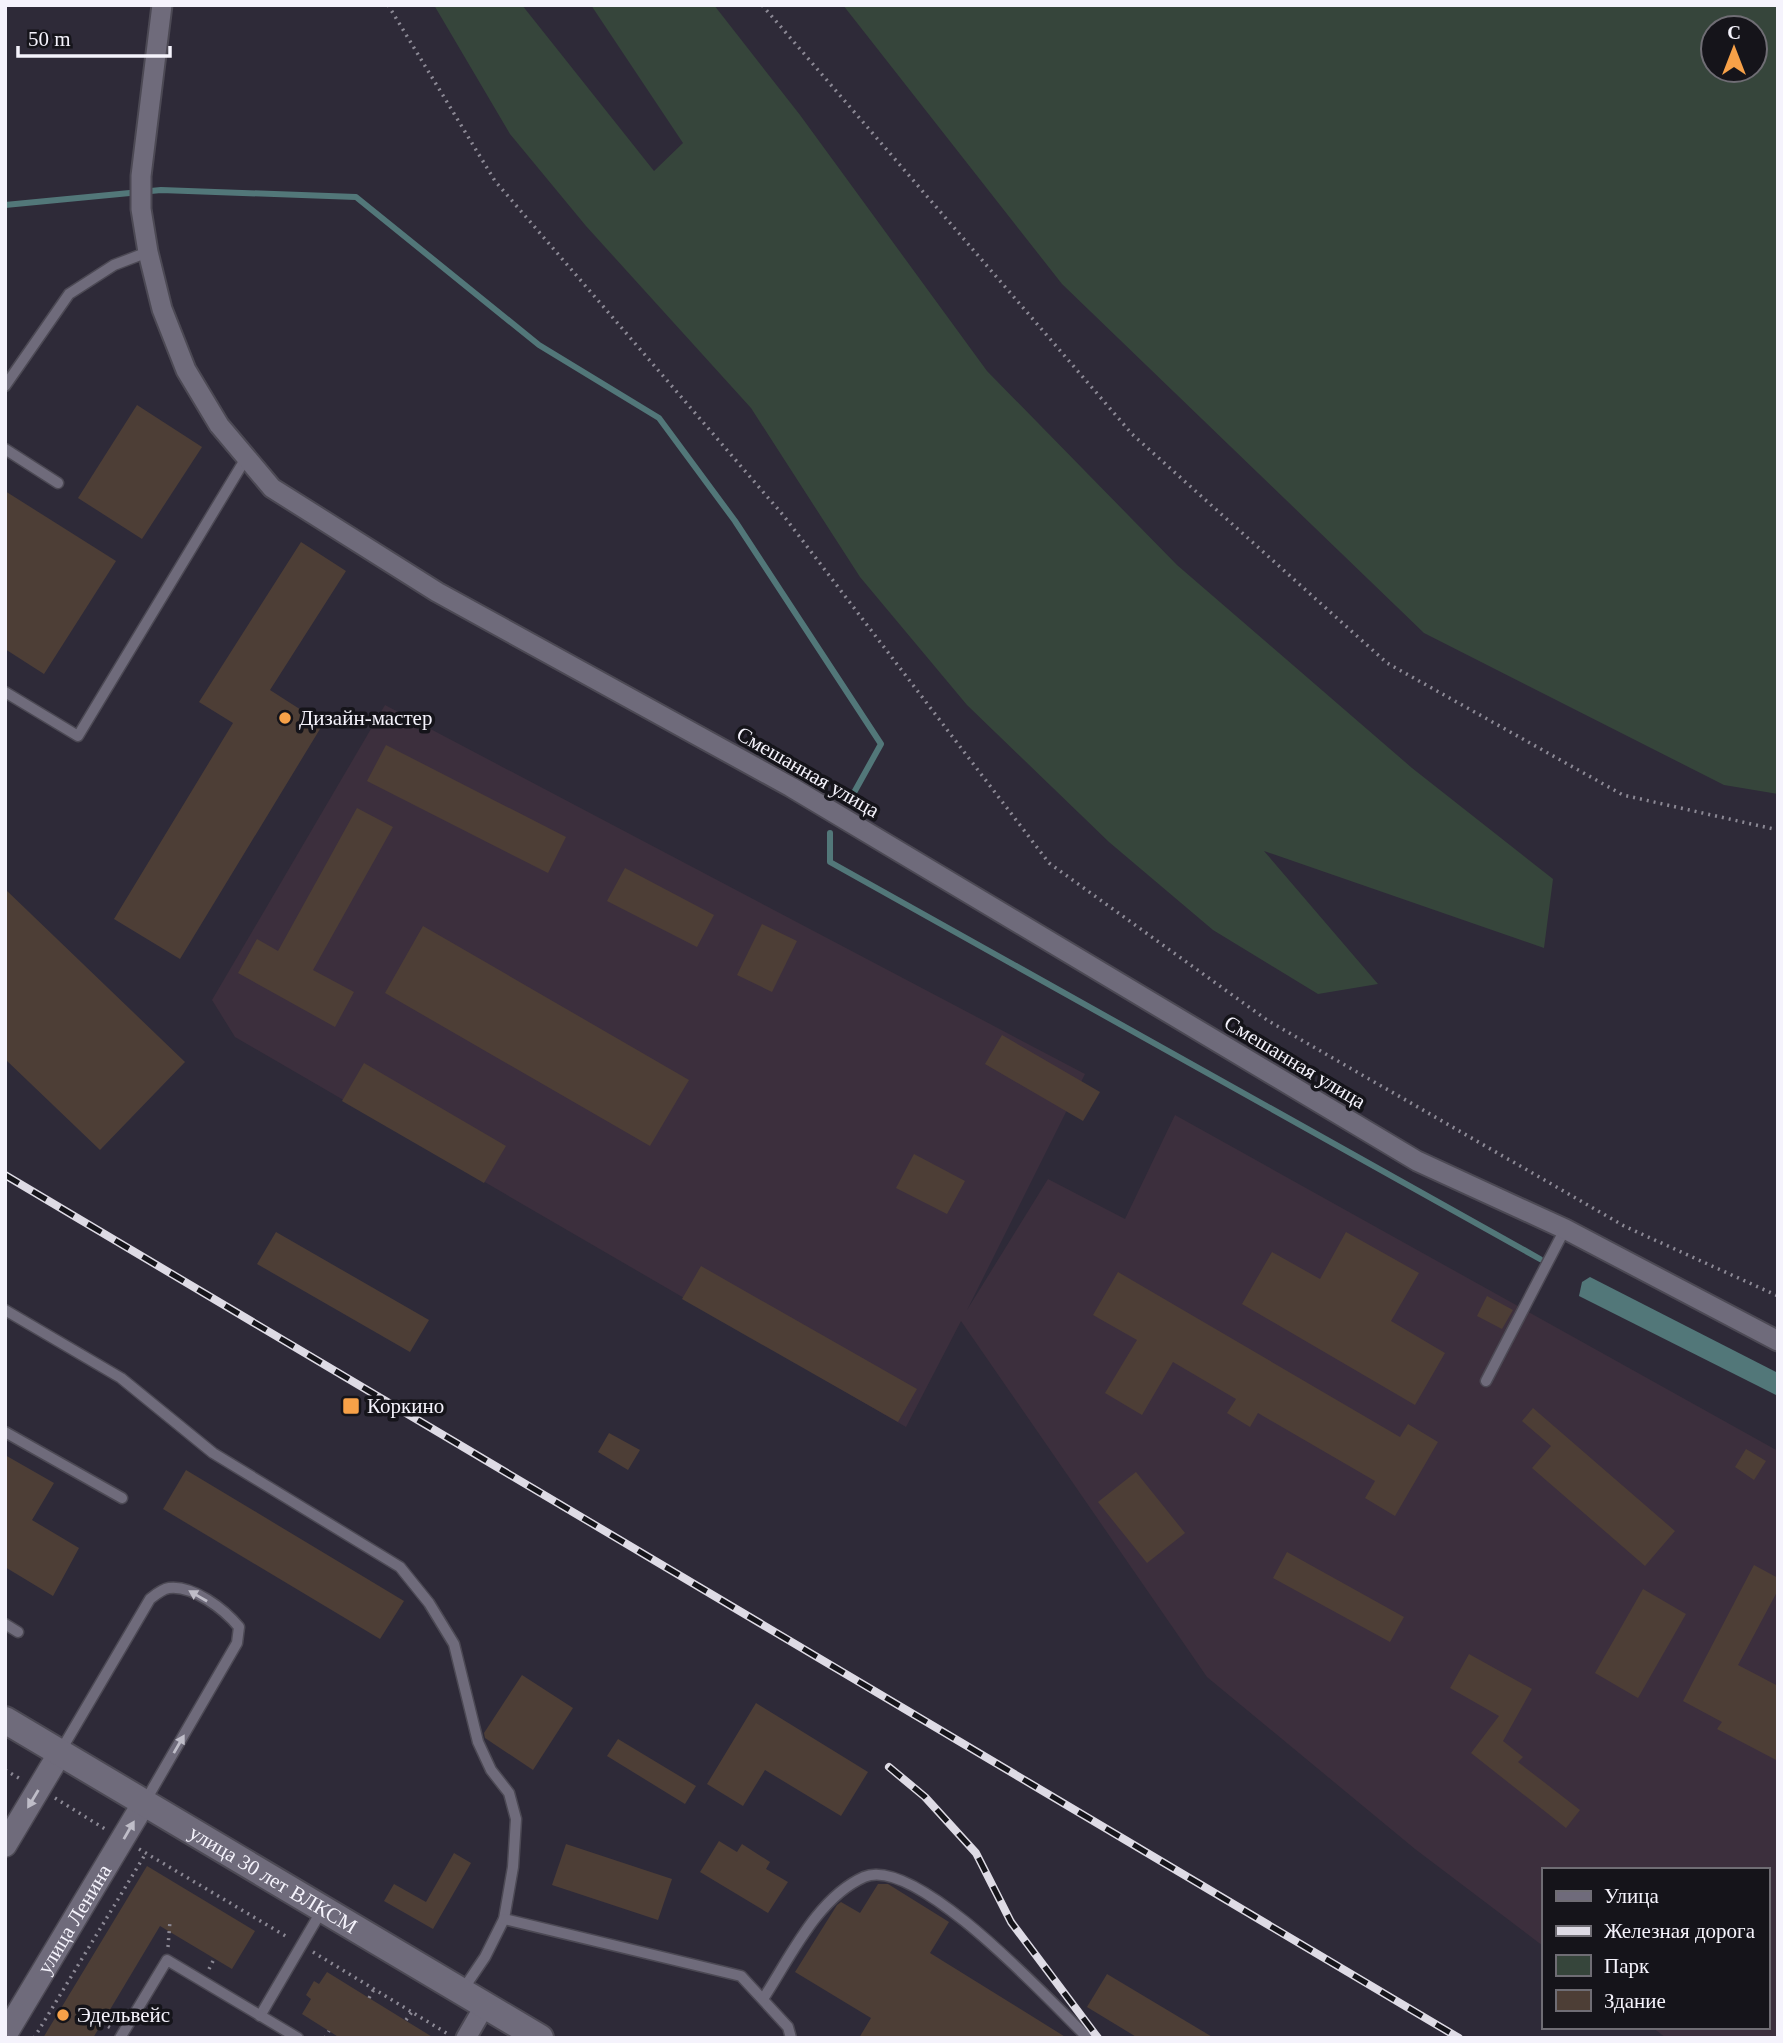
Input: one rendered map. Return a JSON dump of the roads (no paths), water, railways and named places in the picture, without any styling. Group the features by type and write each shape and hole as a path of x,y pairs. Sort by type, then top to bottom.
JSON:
{"main road":[{"name":"улица 30 лет ВЛКСМ","path":"5,1720 540,2038"}],"street":[{"name":"Смешанная улица","path":"162,5 141,176 141,209 148,252 162,309 186,370 219,425 272,488 437,592 791,787 1417,1161 1565,1229 1778,1340"},
{"path":"5,1845 60,1753"},
{"name":"улица Ленина","path":"5,2035 144,1803"},
{"path":"466,2038 485,2005"}],"lane":[{"path":"5,386 69,294 114,265 148,252"},
{"path":"5,449 58,483"},
{"path":"5,692 78,736 247,457"},
{"path":"1486,1381 1565,1229"},
{"path":"5,1310 121,1378 213,1453 400,1567 429,1603 454,1644 478,1742 491,1770 509,1793 516,1819 516,1842 504,1919 485,1957 462,1992"},
{"path":"5,1432 122,1498"},
{"path":"60,1753 150,1598 166,1588 185,1588 228,1613 239,1627 237,1643 144,1803"},
{"path":"5,1624 18,1632"},
{"path":"763,1999 836,1895 866,1876 890,1874 955,1911 1088,2038"},
{"path":"260,2016 323,1908"},
{"path":"504,1919 741,1976 788,2027 791,2038"},
{"path":"120,2038 167,1960 298,2038"}],"waterway":[{"path":"5,205 161,190 356,197 539,345 659,418 735,521 881,744 851,798"},
{"path":"830,833 830,862 1540,1259"}],"railway":[{"path":"5,1175 1459,2038"},
{"path":"889,1767 925,1797 976,1853 1011,1922 1098,2038"}],"place":[{"name":"Дизайн-мастер","path":"285,718"},
{"name":"Коркино","path":"351,1406"},
{"name":"Эдельвейс","path":"63,2015"}]}
